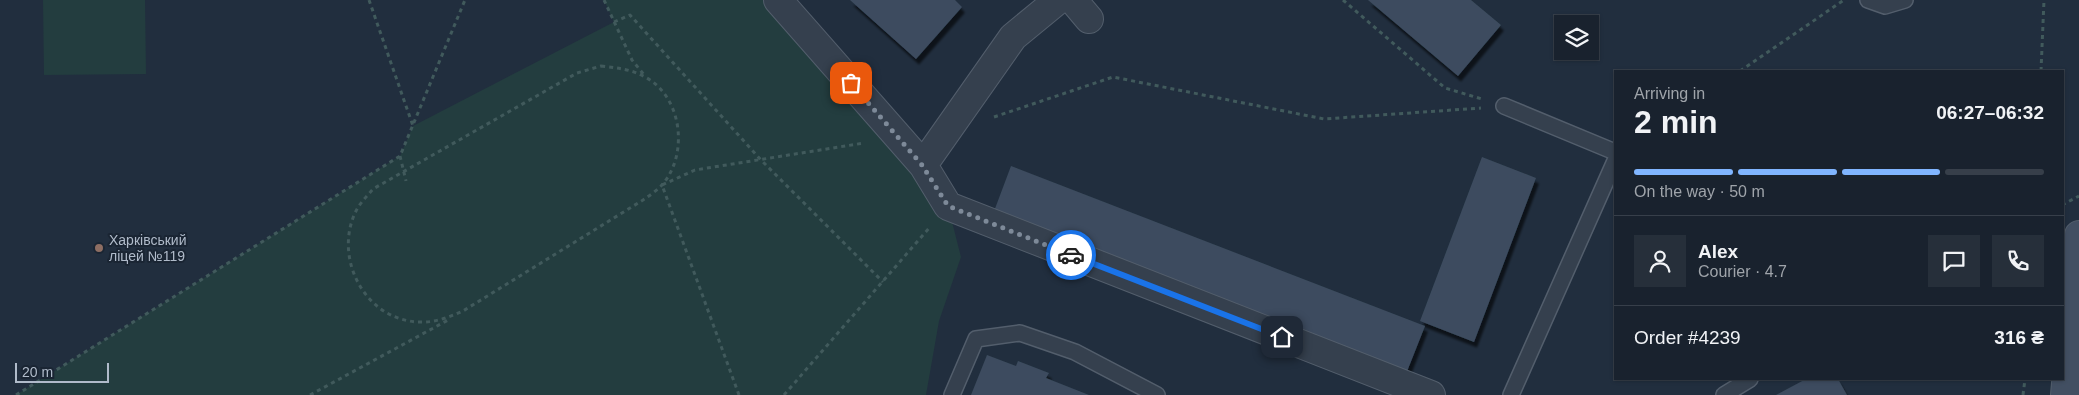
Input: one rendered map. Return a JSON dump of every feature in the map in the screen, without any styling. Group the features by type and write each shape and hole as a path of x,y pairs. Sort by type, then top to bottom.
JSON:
{"main road":[{"path":"2065,395 2066,338 2079,235"}],"street":[{"path":"778,0 922,165 948,206 1431,395"},
{"path":"922,165 1013,37 1058,0"}],"lane":[{"path":"1868,0 1885,6 1905,0"},
{"path":"1504,106 1614,152"},
{"path":"1511,395 1614,163"},
{"path":"952,395 976,338 1020,333 1075,352 1157,395"},
{"path":"1724,395 1748,380"}],"path":[{"path":"369,0 413,126"},
{"path":"16,395 400,156 465,0"},
{"path":"604,0 632,60 665,95 676,116 679,141 674,164 662,185"},
{"path":"1343,0 1446,88 1504,106"},
{"path":"1741,70 1844,0"},
{"path":"2041,70 2044,0"},
{"path":"614,22 630,15 761,160 883,282"},
{"path":"463,311 441,320 418,322 394,316 374,304 358,286 349,261 348,235 356,210 373,189 577,73 600,66 625,68 647,78"},
{"path":"991,118 1113,77 1324,119 1504,106"},
{"path":"310,395 463,311 643,200 662,185 695,170 899,138"},
{"path":"400,156 406,181"},
{"path":"662,185 740,395"},
{"path":"2064,204 2079,196"},
{"path":"784,395 948,206"},
{"path":"2023,395 2025,380"}],"green space":[{"path":"43,0 145,0 146,74 44,75"},
{"path":"604,0 778,0 948,206 961,257 939,321 926,395 16,395 400,156 413,126 614,22"}],"building":[{"path":"850,0 955,0 962,7 916,59"},
{"path":"1368,0 1471,0 1501,25 1458,76"},
{"path":"1482,157 1536,178 1474,342 1420,321"},
{"path":"1011,166 1425,326 1406,374 993,214"},
{"path":"987,355 1016,366 1018,361 1049,373 1046,378 1089,395 971,395"},
{"path":"1804,380 1839,380 1847,395 1776,395"}],"way so far":[{"path":"851,83 922,165 948,206 1071,255"}],"place":[{"name":"Харківський ліцей №119","path":"99,248"}],"route":[{"path":"1071,255 1282,337"}]}
